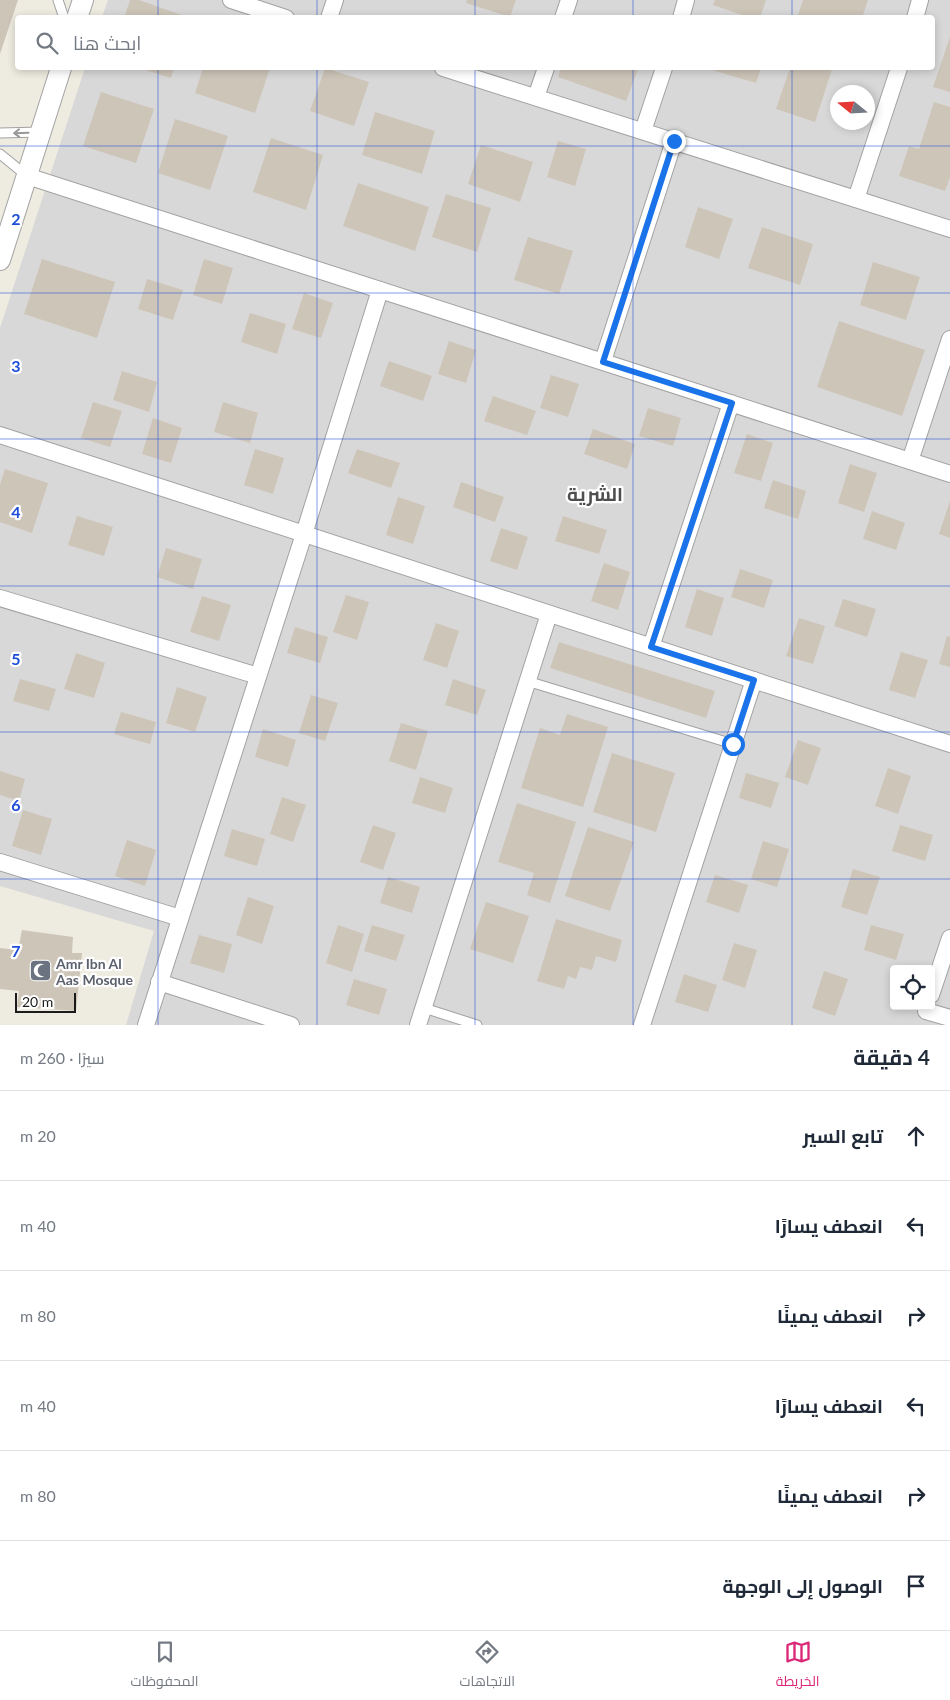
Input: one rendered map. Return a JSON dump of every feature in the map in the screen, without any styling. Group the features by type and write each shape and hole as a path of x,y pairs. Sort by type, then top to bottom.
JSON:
{"street":[{"path":"78,15 83,0"},
{"path":"231,0 277,15"},
{"path":"330,15 335,0"},
{"path":"564,15 569,0"},
{"path":"682,15 686,0"},
{"path":"916,15 920,0"},
{"path":"0,260 61,70"},
{"path":"449,70 950,229"},
{"path":"536,97 545,70"},
{"path":"643,131 663,70"},
{"path":"856,199 898,70"},
{"path":"603,362 674,141"},
{"path":"27,176 950,474"},
{"path":"146,1025 304,534 380,290"},
{"path":"910,461 950,339"},
{"path":"651,647 732,403"},
{"path":"0,435 950,744"},
{"path":"0,598 258,676"},
{"path":"418,1025 549,614"},
{"path":"642,1025 754,680"},
{"path":"0,862 180,918"},
{"path":"935,984 950,938"},
{"path":"159,982 291,1025"},
{"path":"930,1010 950,1018"}],"lane":[{"path":"58,0 63,15"},
{"path":"0,133 41,132"},
{"path":"0,154 27,176"},
{"path":"527,681 733,744"},
{"path":"424,1008 477,1025"}],"shaded area":[{"path":"108,0 950,0 950,1025 126,1025 154,931 0,886 0,328 84,70 935,70 935,15 103,15"}],"building":[{"path":"0,0 18,0 0,54"},
{"path":"130,0 139,0 182,15 125,15"},
{"path":"467,0 516,0 511,15 504,15 466,3"},
{"path":"715,0 766,0 761,15 742,15 713,5"},
{"path":"803,0 868,0 863,15 798,15"},
{"path":"950,37 950,92 933,87"},
{"path":"145,70 173,70 171,78"},
{"path":"202,70 269,70 255,113 195,93"},
{"path":"324,70 331,70 369,82 354,126 310,111"},
{"path":"560,70 638,70 626,101 558,77"},
{"path":"712,70 760,70 756,83"},
{"path":"789,70 832,70 815,122 776,109"},
{"path":"101,92 154,109 136,163 83,146"},
{"path":"934,102 950,107 950,177 945,191 899,176 909,146 919,149"},
{"path":"375,112 435,131 422,174 362,155"},
{"path":"175,119 228,136 210,190 158,173"},
{"path":"271,138 323,155 306,210 253,192"},
{"path":"558,141 586,149 575,186 547,177"},
{"path":"481,145 533,162 520,202 468,184"},
{"path":"358,183 429,207 415,251 343,226"},
{"path":"446,194 491,208 477,252 432,237"},
{"path":"698,207 733,219 719,259 685,247"},
{"path":"762,227 813,244 800,285 748,268"},
{"path":"528,237 573,251 559,294 514,280"},
{"path":"42,259 115,282 97,338 24,314"},
{"path":"204,259 233,268 222,304 193,295"},
{"path":"873,262 920,277 906,320 860,305"},
{"path":"147,279 183,290 173,320 138,309"},
{"path":"304,293 333,303 321,338 292,329"},
{"path":"250,313 286,324 277,354 241,342"},
{"path":"839,321 925,350 902,416 817,387"},
{"path":"449,341 476,350 466,383 438,374"},
{"path":"389,361 432,376 423,401 380,386"},
{"path":"122,371 157,382 149,412 113,400"},
{"path":"551,375 579,384 568,417 540,408"},
{"path":"493,396 536,411 527,435 484,421"},
{"path":"93,402 122,411 110,447 81,438"},
{"path":"223,402 258,413 250,443 214,432"},
{"path":"648,408 681,418 673,446 639,436"},
{"path":"153,418 182,428 171,463 142,454"},
{"path":"593,429 635,444 627,469 584,454"},
{"path":"747,434 773,443 761,481 734,473"},
{"path":"255,449 284,458 273,494 244,485"},
{"path":"357,449 400,463 391,488 348,473"},
{"path":"850,464 877,473 864,512 838,503"},
{"path":"5,469 48,483 32,533 0,522 0,485"},
{"path":"773,480 806,491 798,519 764,508"},
{"path":"461,482 504,497 495,522 453,507"},
{"path":"398,497 425,506 413,544 386,535"},
{"path":"950,501 950,538 939,534"},
{"path":"872,511 905,523 896,550 863,539"},
{"path":"77,516 113,527 104,556 68,545"},
{"path":"563,516 607,530 599,554 555,541"},
{"path":"501,528 528,537 517,570 490,561"},
{"path":"166,548 202,559 193,589 157,577"},
{"path":"604,563 630,572 618,610 591,601"},
{"path":"740,569 773,580 764,608 731,597"},
{"path":"697,589 724,598 712,636 685,627"},
{"path":"346,595 369,602 357,640 333,632"},
{"path":"202,596 231,605 219,641 190,632"},
{"path":"843,599 876,609 867,637 834,626"},
{"path":"799,618 825,626 813,664 786,656"},
{"path":"436,623 459,631 447,668 423,660"},
{"path":"295,627 328,637 320,663 287,653"},
{"path":"947,636 950,637 950,667 939,664"},
{"path":"559,642 715,691 706,718 550,668"},
{"path":"901,652 928,660 915,698 889,690"},
{"path":"76,653 105,663 94,698 64,689"},
{"path":"20,679 56,689 49,711 13,701"},
{"path":"453,679 486,690 477,715 445,705"},
{"path":"177,687 207,697 195,732 166,723"},
{"path":"311,695 338,703 325,741 299,733"},
{"path":"121,712 156,722 150,744 114,734"},
{"path":"567,714 608,727 583,807 521,788 540,728 560,735"},
{"path":"401,723 428,731 416,770 389,761"},
{"path":"263,729 296,740 288,767 255,757"},
{"path":"798,740 821,748 808,785 785,777"},
{"path":"612,753 675,773 656,832 593,812"},
{"path":"888,768 911,776 898,814 875,806"},
{"path":"0,771 25,779 19,801 0,795"},
{"path":"746,773 779,783 771,808 739,798"},
{"path":"420,777 453,788 445,813 412,803"},
{"path":"282,797 306,805 293,842 270,834"},
{"path":"517,803 576,822 550,903 527,895 534,873 498,862"},
{"path":"23,810 52,819 41,855 12,846"},
{"path":"373,825 396,833 383,870 360,862"},
{"path":"900,825 933,835 925,861 892,851"},
{"path":"588,827 634,842 610,911 565,896"},
{"path":"232,829 265,839 257,866 224,856"},
{"path":"127,840 156,850 145,886 115,876"},
{"path":"763,841 789,849 777,887 751,879"},
{"path":"853,869 880,877 867,915 841,907"},
{"path":"715,875 748,885 739,913 706,902"},
{"path":"388,877 420,887 412,913 380,903"},
{"path":"248,897 274,906 262,944 236,935"},
{"path":"486,902 529,916 513,963 470,949"},
{"path":"556,919 622,940 616,962 596,956 592,970 580,967 576,979 568,976 564,989 537,981"},
{"path":"338,925 364,934 352,972 326,963"},
{"path":"372,925 405,935 396,961 364,951"},
{"path":"871,925 904,934 896,960 864,950"},
{"name":"Amr Ibn Al Aas Mosque","path":"22,930 73,937 72,953 82,953 76,1011 17,1007 19,991 0,989 0,948 18,950"},
{"path":"199,935 232,944 224,973 190,963"},
{"path":"734,943 757,950 745,988 722,980"},
{"path":"824,971 848,979 835,1016 812,1008"},
{"path":"684,974 717,985 708,1012 675,1002"},
{"path":"354,979 387,989 379,1015 346,1005"}],"place":[{"name":"Amr Ibn Al Aas Mosque","path":"40,971"}],"district":[{"name":"الشرية","path":"595,493"}],"route":[{"path":"674,141 603,362 732,403 651,647 754,680 733,744"}]}
